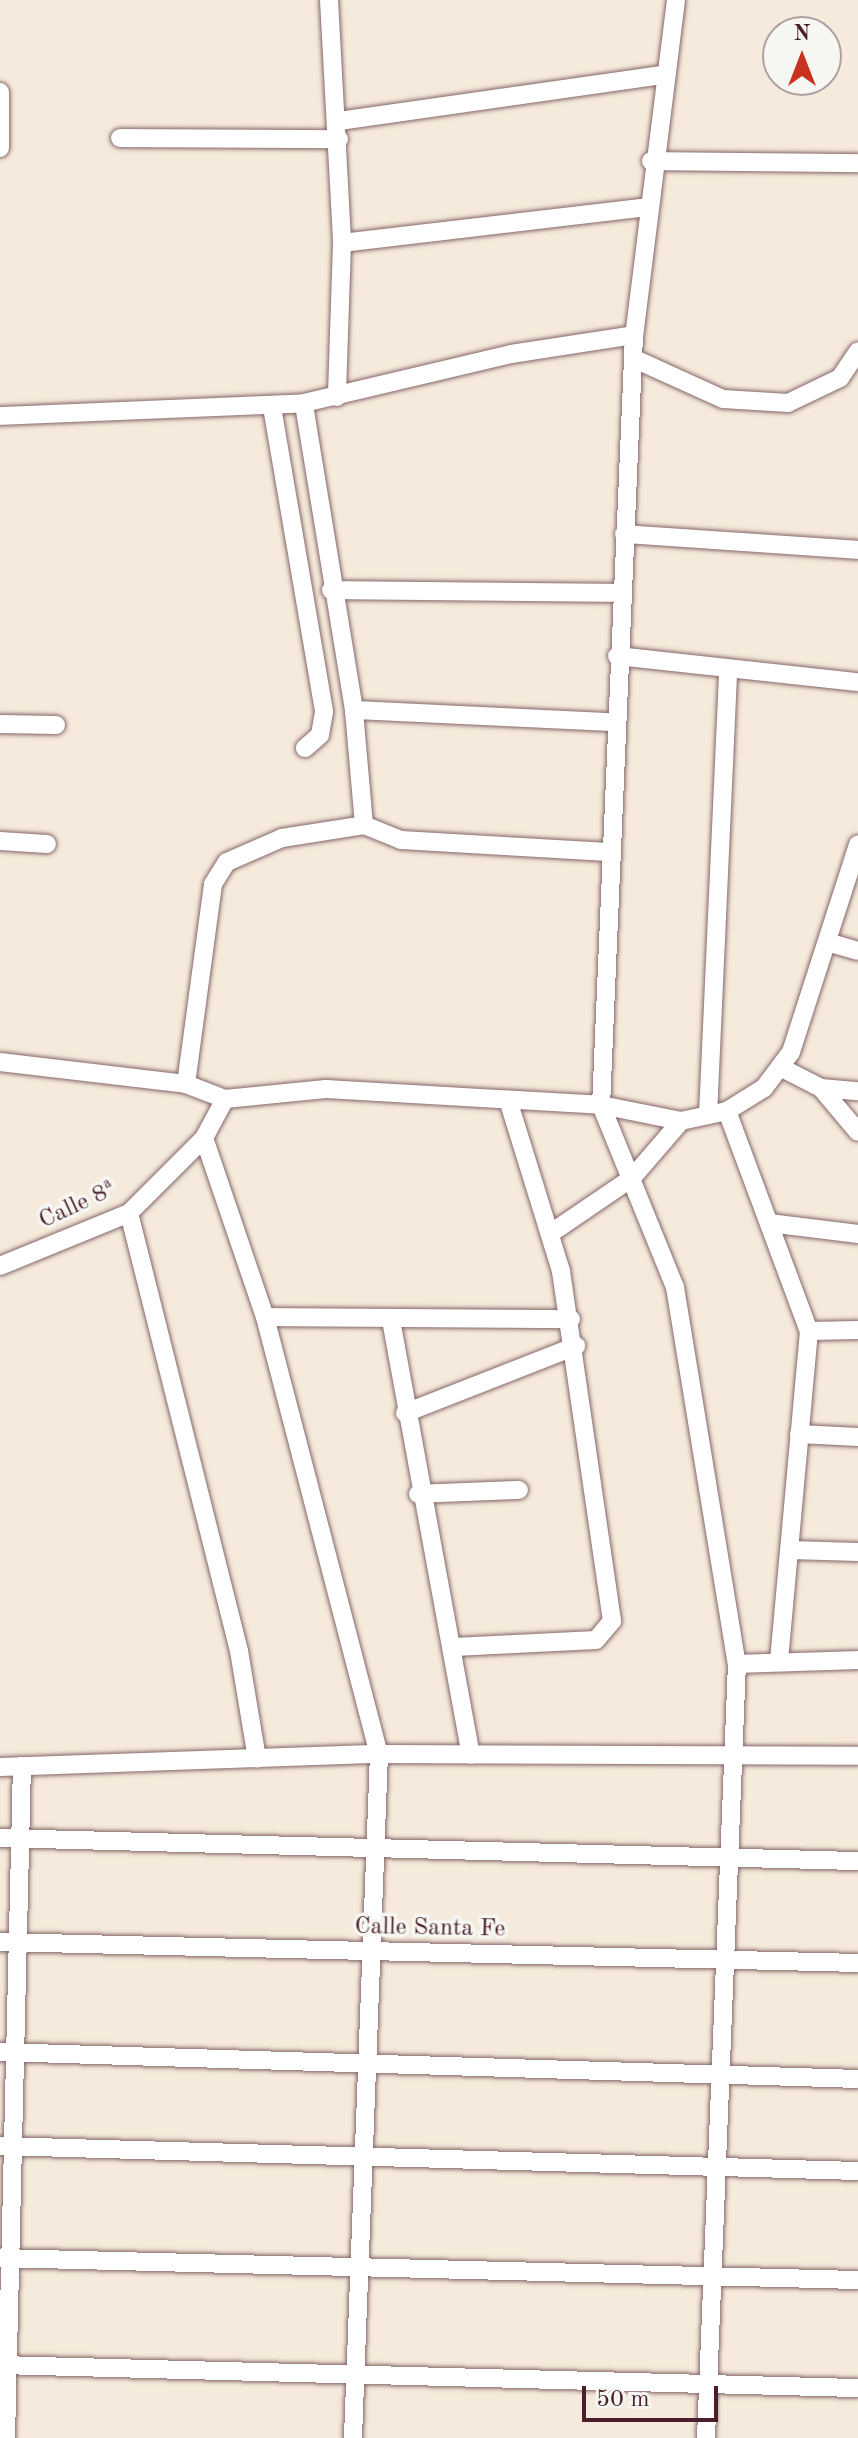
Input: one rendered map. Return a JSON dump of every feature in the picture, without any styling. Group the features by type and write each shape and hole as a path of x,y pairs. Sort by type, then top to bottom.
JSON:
{"street":[{"path":"329,0 339,130 342,243 337,397"},
{"path":"676,0 651,161 634,335 637,360 619,593 613,722 601,1105 675,1287 737,1664 706,2438"},
{"path":"120,138 339,130 664,75"},
{"path":"0,92 0,148"},
{"path":"651,161 858,163"},
{"path":"342,243 647,207"},
{"path":"0,416 272,407 304,403 511,354 634,335"},
{"path":"637,360 723,399 788,403 849,378 858,351"},
{"path":"304,403 331,590 354,710 364,825"},
{"path":"272,407 324,712 320,735 305,748"},
{"path":"624,534 858,550"},
{"path":"331,590 619,593"},
{"path":"617,656 858,682"},
{"path":"728,668 717,1113 769,1223 809,1331 779,1662"},
{"path":"354,710 613,722"},
{"path":"0,724 56,725"},
{"path":"186,1084 213,884 227,862 282,838 364,825 401,840 608,852"},
{"path":"0,841 47,844"},
{"path":"0,1062 186,1084 225,1099 326,1089 601,1105 681,1121 717,1113 764,1088 780,1067 827,942 858,845"},
{"path":"827,942 858,951"},
{"path":"780,1067 821,1088 858,1091"},
{"path":"821,1088 858,1132"},
{"name":"Calle 8ª","path":"0,1266 129,1213 204,1138 225,1099"},
{"path":"454,1647 596,1640 612,1621 571,1319 551,1233 508,1100"},
{"path":"551,1233 632,1178 681,1121"},
{"path":"204,1138 265,1317 379,1754 371,1848 353,2438"},
{"path":"129,1213 239,1651 257,1759"},
{"path":"769,1223 858,1234"},
{"path":"265,1317 571,1319"},
{"path":"391,1320 418,1494 454,1647 471,1755"},
{"path":"809,1331 858,1330"},
{"path":"405,1413 576,1346"},
{"path":"799,1434 858,1437"},
{"path":"418,1494 519,1490"},
{"path":"790,1550 858,1552"},
{"path":"737,1664 858,1660"},
{"path":"0,1767 379,1754 732,1752 858,1756"},
{"path":"6,2438 4,2365 9,1942 21,1838 22,1766"},
{"path":"0,1838 858,1861"},
{"name":"Calle Santa Fe","path":"9,1942 858,1963"},
{"path":"8,2052 858,2079"},
{"path":"7,2146 858,2171"},
{"path":"5,2258 858,2280"},
{"path":"4,2365 858,2388"}]}
